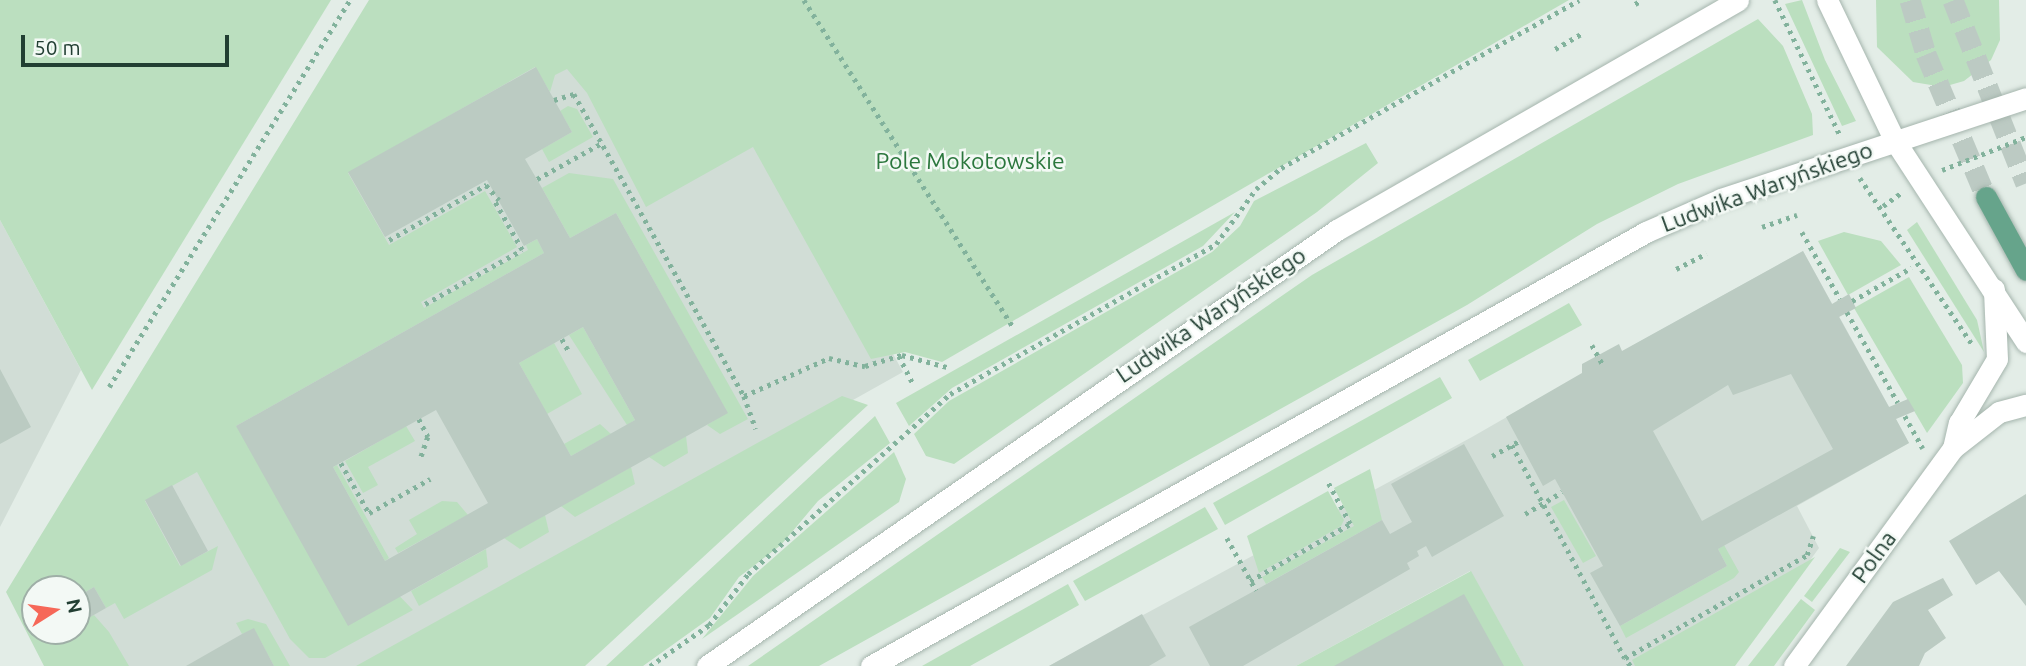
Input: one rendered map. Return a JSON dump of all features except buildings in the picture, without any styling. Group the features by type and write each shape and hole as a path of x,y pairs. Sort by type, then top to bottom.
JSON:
{"main road":[{"name":"Ludwika Waryńskiego","path":"707,666 1336,230 1738,0"},
{"path":"1827,0 1895,141 1994,289 2026,342"},
{"name":"Ludwika Waryńskiego","path":"871,666 1646,232 1721,199 2026,98"},
{"path":"1986,197 2026,270"},
{"name":"Polna","path":"1953,449 1959,423 1997,359 1994,289"},
{"name":"Polna","path":"1794,666 1953,449 1999,412 2026,405"}],"path":[{"path":"109,387 350,0"},
{"path":"804,0 1014,330"},
{"path":"650,666 709,625 748,574 950,394 1216,244 1256,189 1281,168 1579,0"},
{"path":"1635,4 1642,0"},
{"path":"1775,0 1838,131"},
{"path":"1555,48 1581,34"},
{"path":"554,100 574,94 744,397 756,429"},
{"path":"1938,172 2026,137"},
{"path":"537,179 602,143"},
{"path":"1863,184 1883,206 1979,355"},
{"path":"388,240 486,185 497,201 522,250 425,304"},
{"path":"1883,206 1898,195"},
{"path":"1762,227 1797,215"},
{"path":"1802,232 1840,299"},
{"path":"1676,270 1706,254"},
{"path":"1852,301 1910,268"},
{"path":"1847,312 1898,403"},
{"path":"562,339 568,350"},
{"path":"1592,345 1602,363"},
{"path":"744,397 830,358 865,366 899,356 947,367"},
{"path":"899,356 914,385"},
{"path":"1905,415 1924,449"},
{"path":"419,419 429,437 420,460"},
{"path":"1493,456 1519,441"},
{"path":"1512,445 1630,666"},
{"path":"341,463 369,513 430,479"},
{"path":"1250,581 1350,524 1327,481"},
{"path":"1525,513 1562,492"},
{"path":"1625,658 1807,555 1813,536"},
{"path":"1227,538 1256,590"}],"shaded area":[{"path":"431,0 697,0 903,372 378,666 107,666 91,638 91,575 76,575"},
{"path":"0,220 81,370 0,527"},
{"path":"1803,251 1909,443 1797,506 1819,548 1733,666 1524,666 1470,571 1296,666 1049,666 1472,437 1582,374 1582,364 1587,371"}],"green space":[{"path":"0,0 331,0 92,390 0,220"},
{"name":"Pole Mokotowskie","path":"369,0 1569,0 942,362 905,352 871,359 753,147 646,207 587,93 567,69 555,75 550,92 535,67 348,173 389,245 485,191 517,247 421,302 424,308 528,250 526,245 537,239 544,253 236,426 413,610 325,658 309,658 290,639 197,472 145,501 180,566 218,546 212,570 124,619 115,603 106,608 94,587 91,589 91,575 21,575 21,621 6,592"},
{"path":"1802,0 1825,60 1856,121 1842,126 1785,4"},
{"path":"1876,0 1999,0 2000,40 1991,60 1964,81 1943,87 1913,82 1877,47"},
{"path":"1758,19 1783,46 1812,114 1813,135 1678,184 1597,224 1467,305 819,666 748,666 1312,275"},
{"path":"568,106 577,109 593,137 549,162 542,149 572,132 560,111"},
{"path":"1366,143 1378,163 1317,212 954,464 926,456 914,434 949,401 1212,252 1240,226 1254,201"},
{"path":"569,173 613,179 748,419 720,434 707,425 727,412 616,213 570,238 542,188"},
{"path":"1235,212 1203,246 952,388 909,426 896,403"},
{"path":"1917,222 1977,320 1984,352 1907,230"},
{"path":"1844,232 1881,241 1901,265 1848,295 1818,241"},
{"path":"1909,277 1962,365 1963,383 1927,433 1854,308"},
{"path":"1569,303 1582,325 1480,381 1468,360"},
{"path":"583,327 635,420 627,425 569,335"},
{"path":"554,343 582,394 547,414 519,363"},
{"path":"1440,377 1452,398 1225,525 1213,503"},
{"path":"842,396 868,405 585,666 356,666"},
{"path":"875,416 890,443 818,501 781,545 739,577 710,618 643,666 606,666"},
{"path":"600,424 611,434 571,456 564,444"},
{"path":"406,426 415,441 368,467 378,485 363,493 345,461"},
{"path":"686,436 688,453 664,467 649,457"},
{"path":"894,452 906,479 899,502 702,639 753,576"},
{"path":"337,465 389,558 385,561 333,467"},
{"path":"631,467 635,484 575,517 561,506"},
{"path":"1370,469 1382,520 1266,584 1262,577 1354,526 1334,488"},
{"path":"1328,491 1344,520 1341,526 1259,573 1247,536"},
{"path":"1564,500 1596,556 1583,563 1551,507"},
{"path":"442,501 457,502 468,515 398,553 395,548 417,534 409,520"},
{"path":"1205,507 1218,529 1085,601 1073,581"},
{"path":"545,515 549,532 520,549 504,538"},
{"path":"1724,545 1739,572 1734,578 1626,638 1620,626 1727,566 1718,549"},
{"path":"1840,548 1850,552 1812,602 1804,596"},
{"path":"486,549 488,567 419,606 411,591"},
{"path":"1815,557 1735,666 1635,666 1632,660"},
{"path":"1471,571 1524,666 1296,666"},
{"path":"1068,584 1079,605 970,666 922,666"},
{"path":"1801,599 1815,610 1774,666 1748,666"},
{"path":"94,615 109,632 129,666 44,666 33,645 91,645 91,616"},
{"path":"248,619 266,624 290,666 274,666 254,629 242,634 236,623"}],"tunnel":[{"path":"1910,0 1926,54 1986,197"},
{"path":"1953,0 2026,183"}]}
